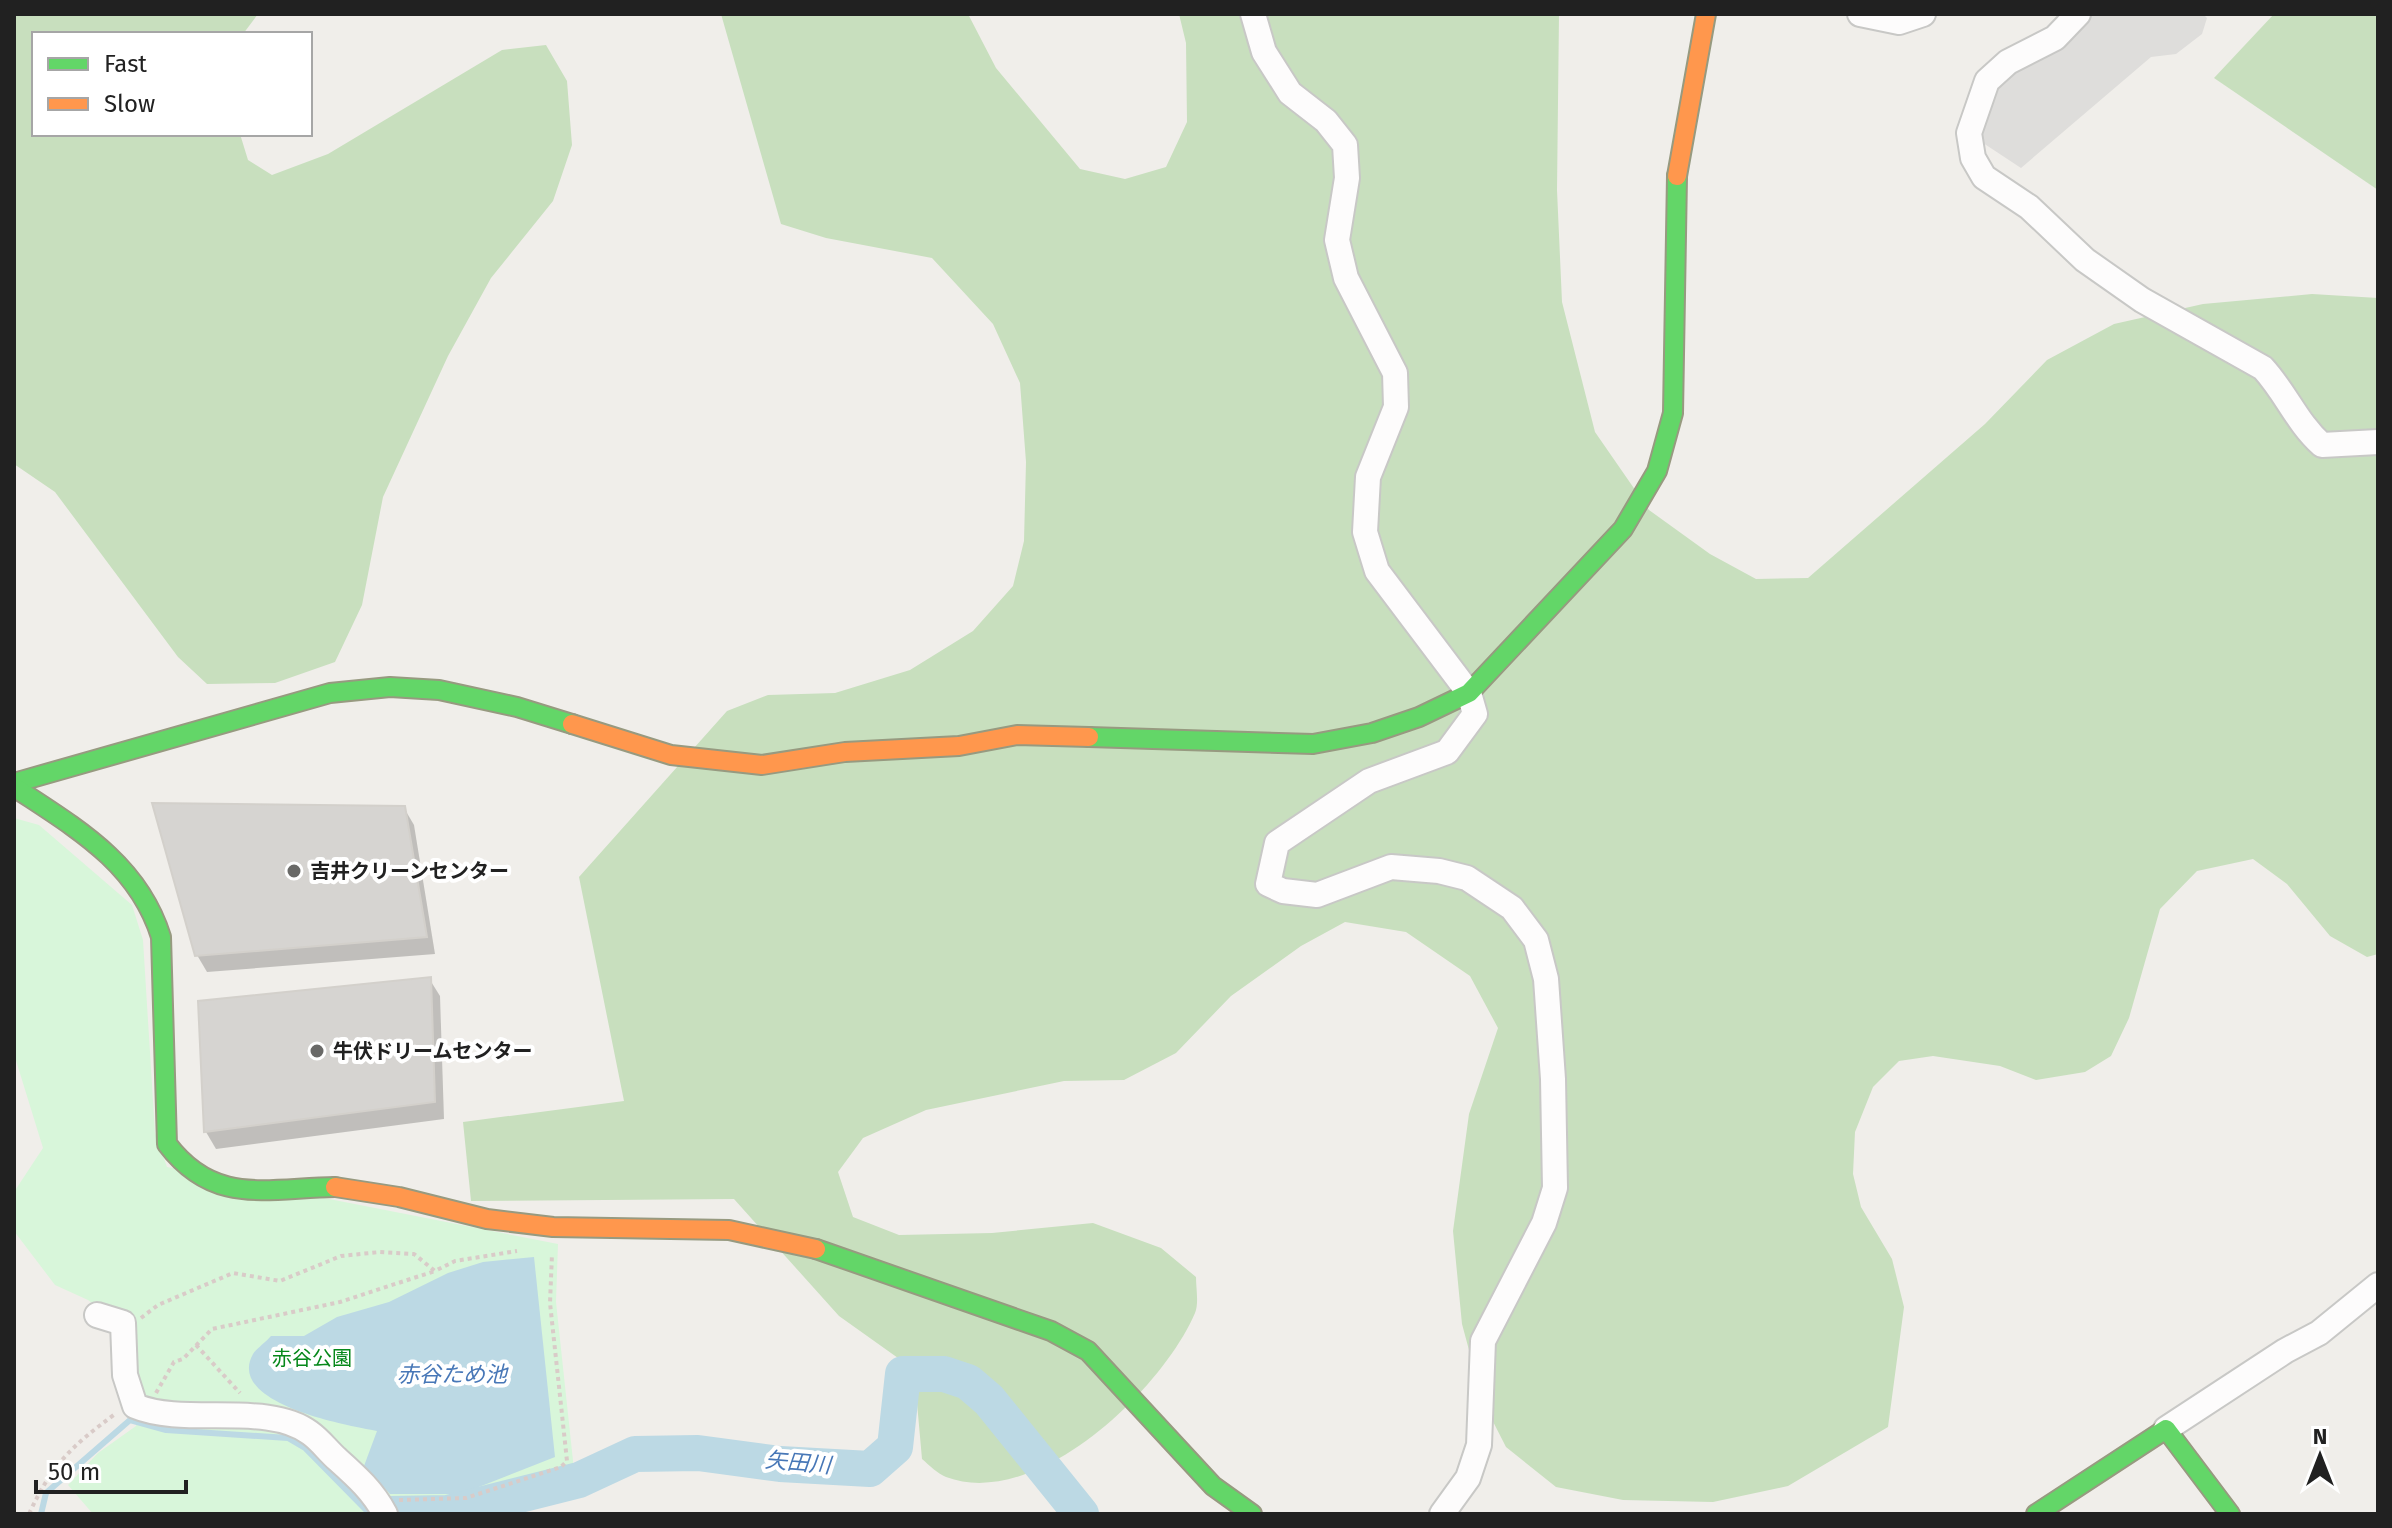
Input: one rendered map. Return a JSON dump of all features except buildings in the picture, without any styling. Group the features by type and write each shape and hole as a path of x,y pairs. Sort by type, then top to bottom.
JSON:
{"street":[{"path":"1253,14 1264,52 1290,93 1326,121 1345,145 1347,178 1337,240 1346,278 1395,373 1396,407 1368,477 1365,532 1377,571 1397,603 1469,693 1475,714 1447,752 1369,781 1277,843 1268,884 1283,891 1317,895 1391,867 1439,871 1467,878 1512,908 1536,940 1548,1007 1555,1188 1544,1223 1483,1341 1479,1445 1468,1478 1442,1514"},
{"path":"14,785 330,693 390,687 439,690 517,707 671,755 762,765 845,752 959,746 1017,735 1313,744 1372,733 1419,717 1469,693 1623,529 1657,471 1673,413 1676,182 1706,14"},
{"path":"1860,14 1899,22 1923,14"},
{"path":"2078,14 2055,38 2008,62 1987,81 1969,133 1973,158 1984,177 2029,207 2085,260 2142,300 2263,368 2278,385 2303,428 2322,445 2378,442"},
{"path":"14,785 104,850 138,881 155,909 161,937 167,1144 182,1164 198,1177 225,1189 336,1187 487,1219 553,1227 729,1230 817,1249 1051,1331 1088,1351 1237,1510"},
{"path":"2036,1514 2285,1351 2319,1333 2378,1285"},
{"path":"97,1315 123,1323 125,1375 139,1405 292,1424 310,1432 382,1507"},
{"path":"2166,1429 2230,1514"}],"path":[{"path":"382,1507 466,1498 561,1467 567,1461 550,1303 553,1227"},
{"path":"29,1514 41,1488 69,1448 139,1405 174,1362 212,1329 340,1302 435,1271 455,1261 519,1251"},
{"path":"123,1323 145,1316 158,1305 233,1273 280,1281 341,1256 380,1252 414,1254 435,1271"},
{"path":"196,1345 264,1419"}],"shaded area":[{"path":"2086,14 2203,14 2207,18 2202,34 2176,54 2151,57 2021,168 1977,139 1990,88"}],"green space":[{"path":"14,14 258,14 244,32 32,32 32,136 241,136 248,160 272,175 328,154 502,50 546,45 567,81 572,145 553,201 491,278 448,356 383,497 362,605 335,662 275,683 207,684 178,657 55,492 14,464"},
{"path":"721,14 968,14 996,68 1080,169 1125,179 1166,167 1187,122 1186,43 1179,14 1559,14 1557,190 1562,302 1595,432 1649,510 1710,554 1756,579 1808,578 1985,424 2047,360 2114,324 2203,304 2312,294 2378,298 2378,954 2367,957 2330,936 2287,884 2253,859 2197,871 2160,909 2129,1018 2111,1056 2085,1072 2036,1080 2000,1066 1933,1056 1899,1061 1873,1087 1855,1132 1853,1174 1861,1207 1892,1259 1904,1307 1888,1427 1788,1486 1713,1502 1623,1500 1556,1487 1506,1447 1483,1402 1462,1324 1453,1231 1469,1114 1498,1028 1470,976 1406,932 1345,922 1301,946 1231,996 1176,1053 1124,1080 1064,1081 926,1110 863,1138 838,1172 853,1217 899,1235 992,1233 1093,1223 1161,1248 1196,1277 1195,1313 1179,1344 1155,1376 1092,1437 1056,1460 1018,1477 981,1483 943,1476 922,1459 917,1403 898,1358 839,1316 734,1199 471,1201 463,1122 624,1101 579,877 727,711 768,695 835,693 910,670 973,631 1013,586 1024,541 1026,462 1020,383 993,324 932,258 826,238 781,224"},
{"path":"2274,14 2378,14 2378,190 2214,78"},
{"name":"赤谷公園","path":"14,818 39,825 132,905 143,940 155,1133 167,1167 558,1244 556,1302 574,1470 476,1502 391,1505 365,1514 93,1514 68,1485 98,1453 136,1426 140,1415 129,1332 88,1300 55,1285 14,1231 14,1192 43,1148 14,1054"}],"water":[{"name":"赤谷ため池","path":"534,1257 555,1457 461,1494 390,1494 364,1466 377,1431 318,1418 294,1409 273,1399 257,1386 249,1371 253,1354 271,1336 304,1336 337,1317 389,1302 448,1273 483,1262"}],"waterway":[{"name":"矢田川","path":"391,1514 448,1513 579,1480 635,1454 698,1453 780,1464 870,1469 895,1447 903,1374 944,1374 968,1382 989,1400 1081,1514"},
{"path":"41,1514 46,1493 130,1420 166,1430 288,1438 305,1448 370,1514"}],"traffic: fast":[{"path":"1089,737 1313,744 1372,733 1419,717 1469,693 1623,529 1657,471 1673,413 1677,176"},
{"path":"14,783 330,693 390,687 439,690 517,707 572,724"},
{"path":"14,787 102,850 121,868 151,911 161,937 167,1144 185,1164 203,1177 223,1185 264,1190 335,1187"},
{"path":"816,1249 1051,1331 1088,1351 1213,1486 1252,1514"},
{"path":"2036,1514 2166,1429 2230,1514"}],"traffic: slow":[{"path":"1677,176 1706,14"},
{"path":"572,724 671,755 762,765 845,752 959,746 1017,735 1089,737"},
{"path":"335,1187 399,1197 487,1219 553,1227 729,1230 816,1249"}],"place":[{"name":"吉井クリーンセンター","path":"294,871"},
{"name":"牛伏ドリームセンター","path":"317,1051"}]}
